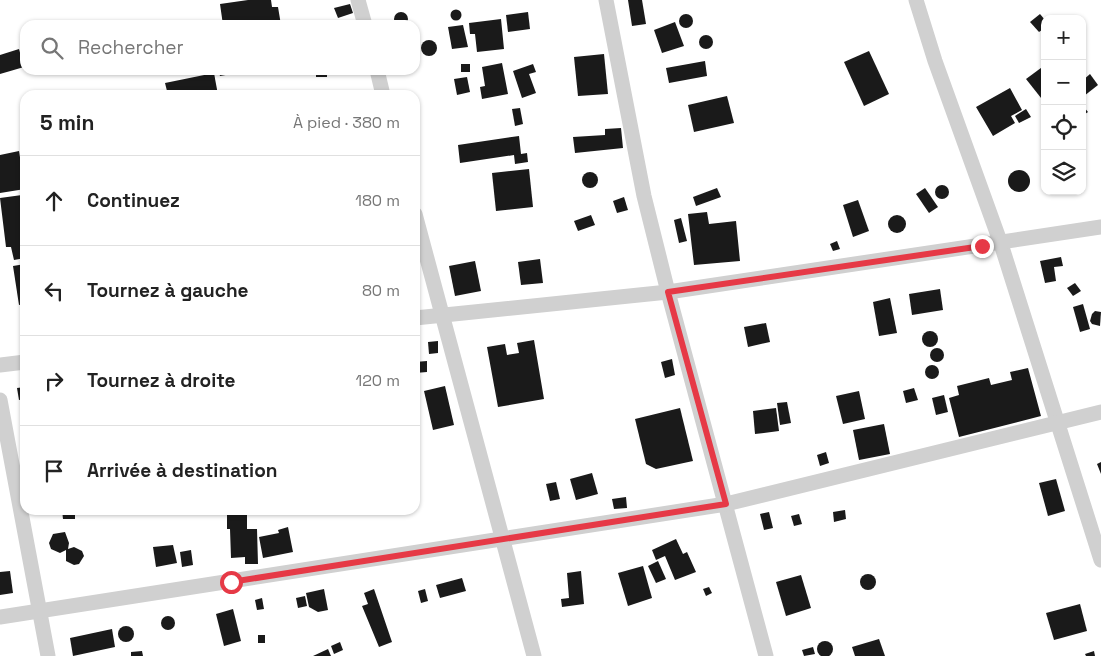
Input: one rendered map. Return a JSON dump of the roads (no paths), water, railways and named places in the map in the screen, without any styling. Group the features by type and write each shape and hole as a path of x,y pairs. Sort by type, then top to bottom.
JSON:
{"street":[{"path":"358,0 364,20"},
{"path":"606,0 644,196 766,656"},
{"path":"916,0 935,61 1001,244 1101,560"},
{"path":"378,75 382,90"},
{"path":"420,317 668,292 1001,244 1101,227"},
{"path":"420,233 501,540 534,656"},
{"path":"0,365 20,363"},
{"path":"0,400 20,508"},
{"path":"0,618 726,504 1101,412"},
{"path":"21,515 48,656"}]}
